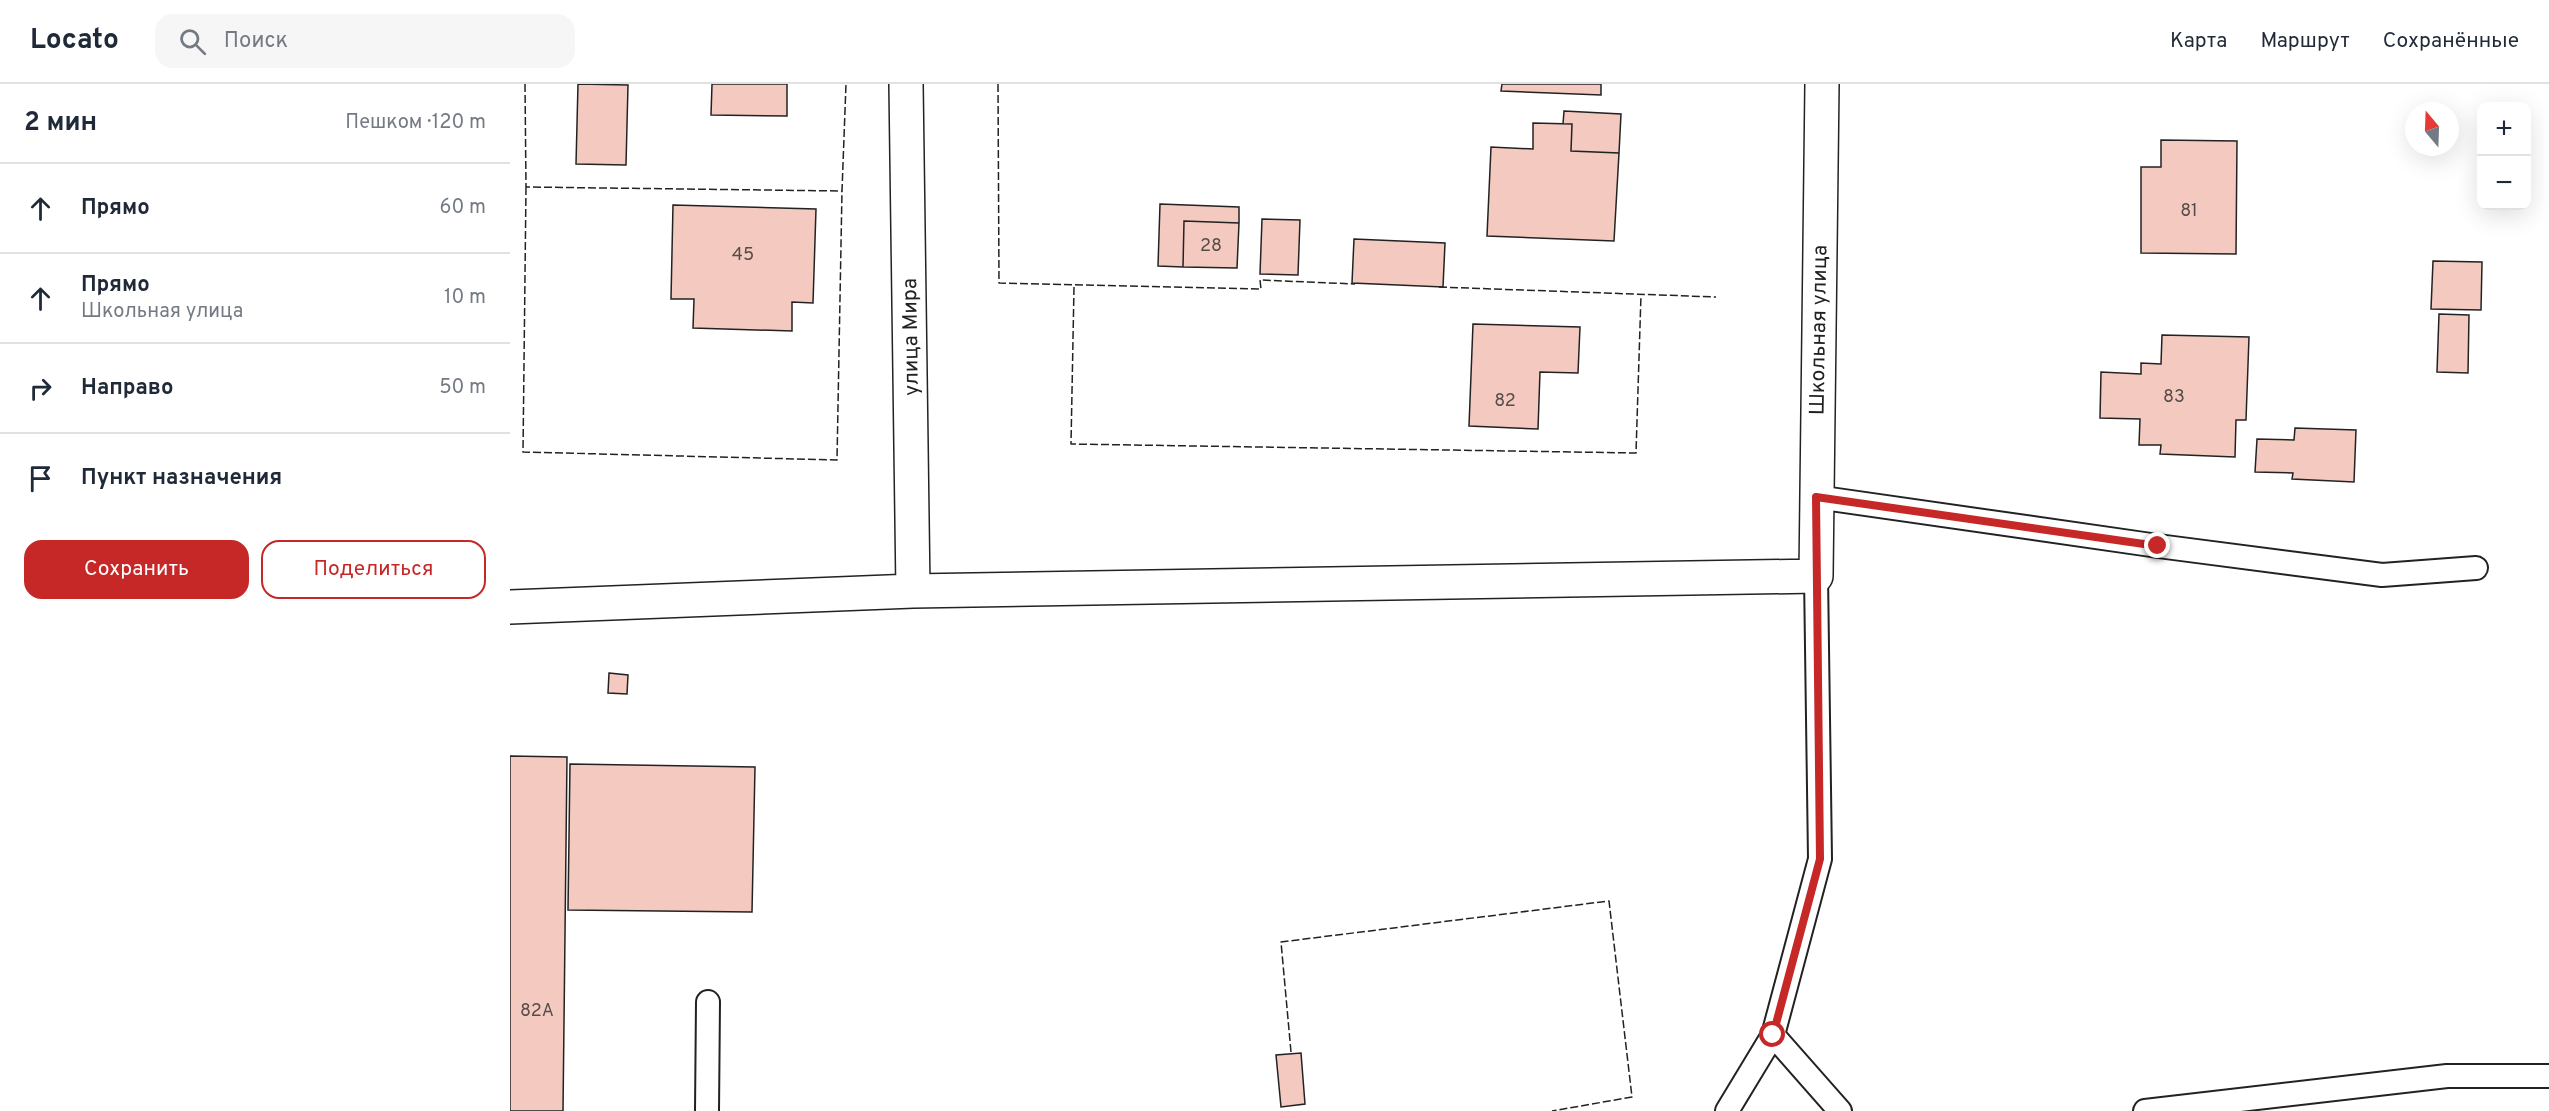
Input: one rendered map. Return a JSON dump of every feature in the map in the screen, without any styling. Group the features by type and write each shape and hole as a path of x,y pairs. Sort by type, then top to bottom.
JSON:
{"street":[{"name":"улица Мира","path":"906,84 913,591"},
{"name":"Школьная улица","path":"1816,576 1822,84"},
{"path":"511,601 913,591 1816,576"}],"lane":[{"path":"1816,497 2158,546 2382,575 2476,568"},
{"path":"1726,1111 1773,1035 1820,859 1816,576"},
{"path":"707,1111 708,1002"},
{"path":"1773,1035 1840,1111"},
{"path":"2145,1111 2447,1076 2549,1076"}],"building":[{"path":"578,84 628,85 626,165 576,164"},
{"path":"712,84 787,84 787,116 711,115"},
{"path":"1502,84 1601,84 1601,95 1501,91"},
{"path":"1564,111 1621,114 1619,153 1571,151 1572,124 1563,124"},
{"path":"1533,123 1572,124 1571,151 1619,153 1614,241 1487,236 1491,147 1533,149"},
{"path":"2161,140 2237,141 2236,254 2141,253 2141,167 2161,167"},
{"path":"1160,204 1239,207 1239,223 1184,221 1183,267 1158,266"},
{"path":"673,205 816,209 813,303 792,302 792,331 693,328 694,299 671,299"},
{"path":"1262,219 1300,220 1298,275 1260,274"},
{"path":"1184,221 1239,223 1237,268 1183,267"},
{"path":"1354,239 1445,243 1443,287 1352,283"},
{"path":"2433,261 2482,262 2481,310 2431,309"},
{"path":"2439,314 2469,315 2468,373 2437,372"},
{"path":"1473,324 1580,327 1578,373 1540,372 1538,429 1469,426"},
{"path":"2162,335 2249,337 2246,420 2236,420 2235,457 2160,454 2161,445 2139,445 2140,419 2100,418 2101,372 2141,374 2141,363 2161,364"},
{"path":"2295,428 2356,430 2354,482 2292,479 2293,473 2255,472 2257,439 2294,440"},
{"path":"609,673 628,675 627,694 608,693"},
{"path":"510,756 567,757 563,1111 510,1111"},
{"path":"570,764 755,767 752,912 568,910"},
{"path":"1301,1053 1305,1104 1281,1107 1276,1055"}],"fence":[{"path":"525,84 526,187 842,191 846,84"},
{"path":"998,84 999,283 1261,289 1260,280 1355,284"},
{"path":"526,187 523,452 837,460 842,191"},
{"path":"1074,287 1071,444 1636,453 1641,295"},
{"path":"1439,287 1716,297"},
{"path":"1291,1052 1281,942 1609,901 1632,1097 1552,1111"}],"route":[{"path":"1773,1035 1820,859 1816,497 2158,546"}]}
